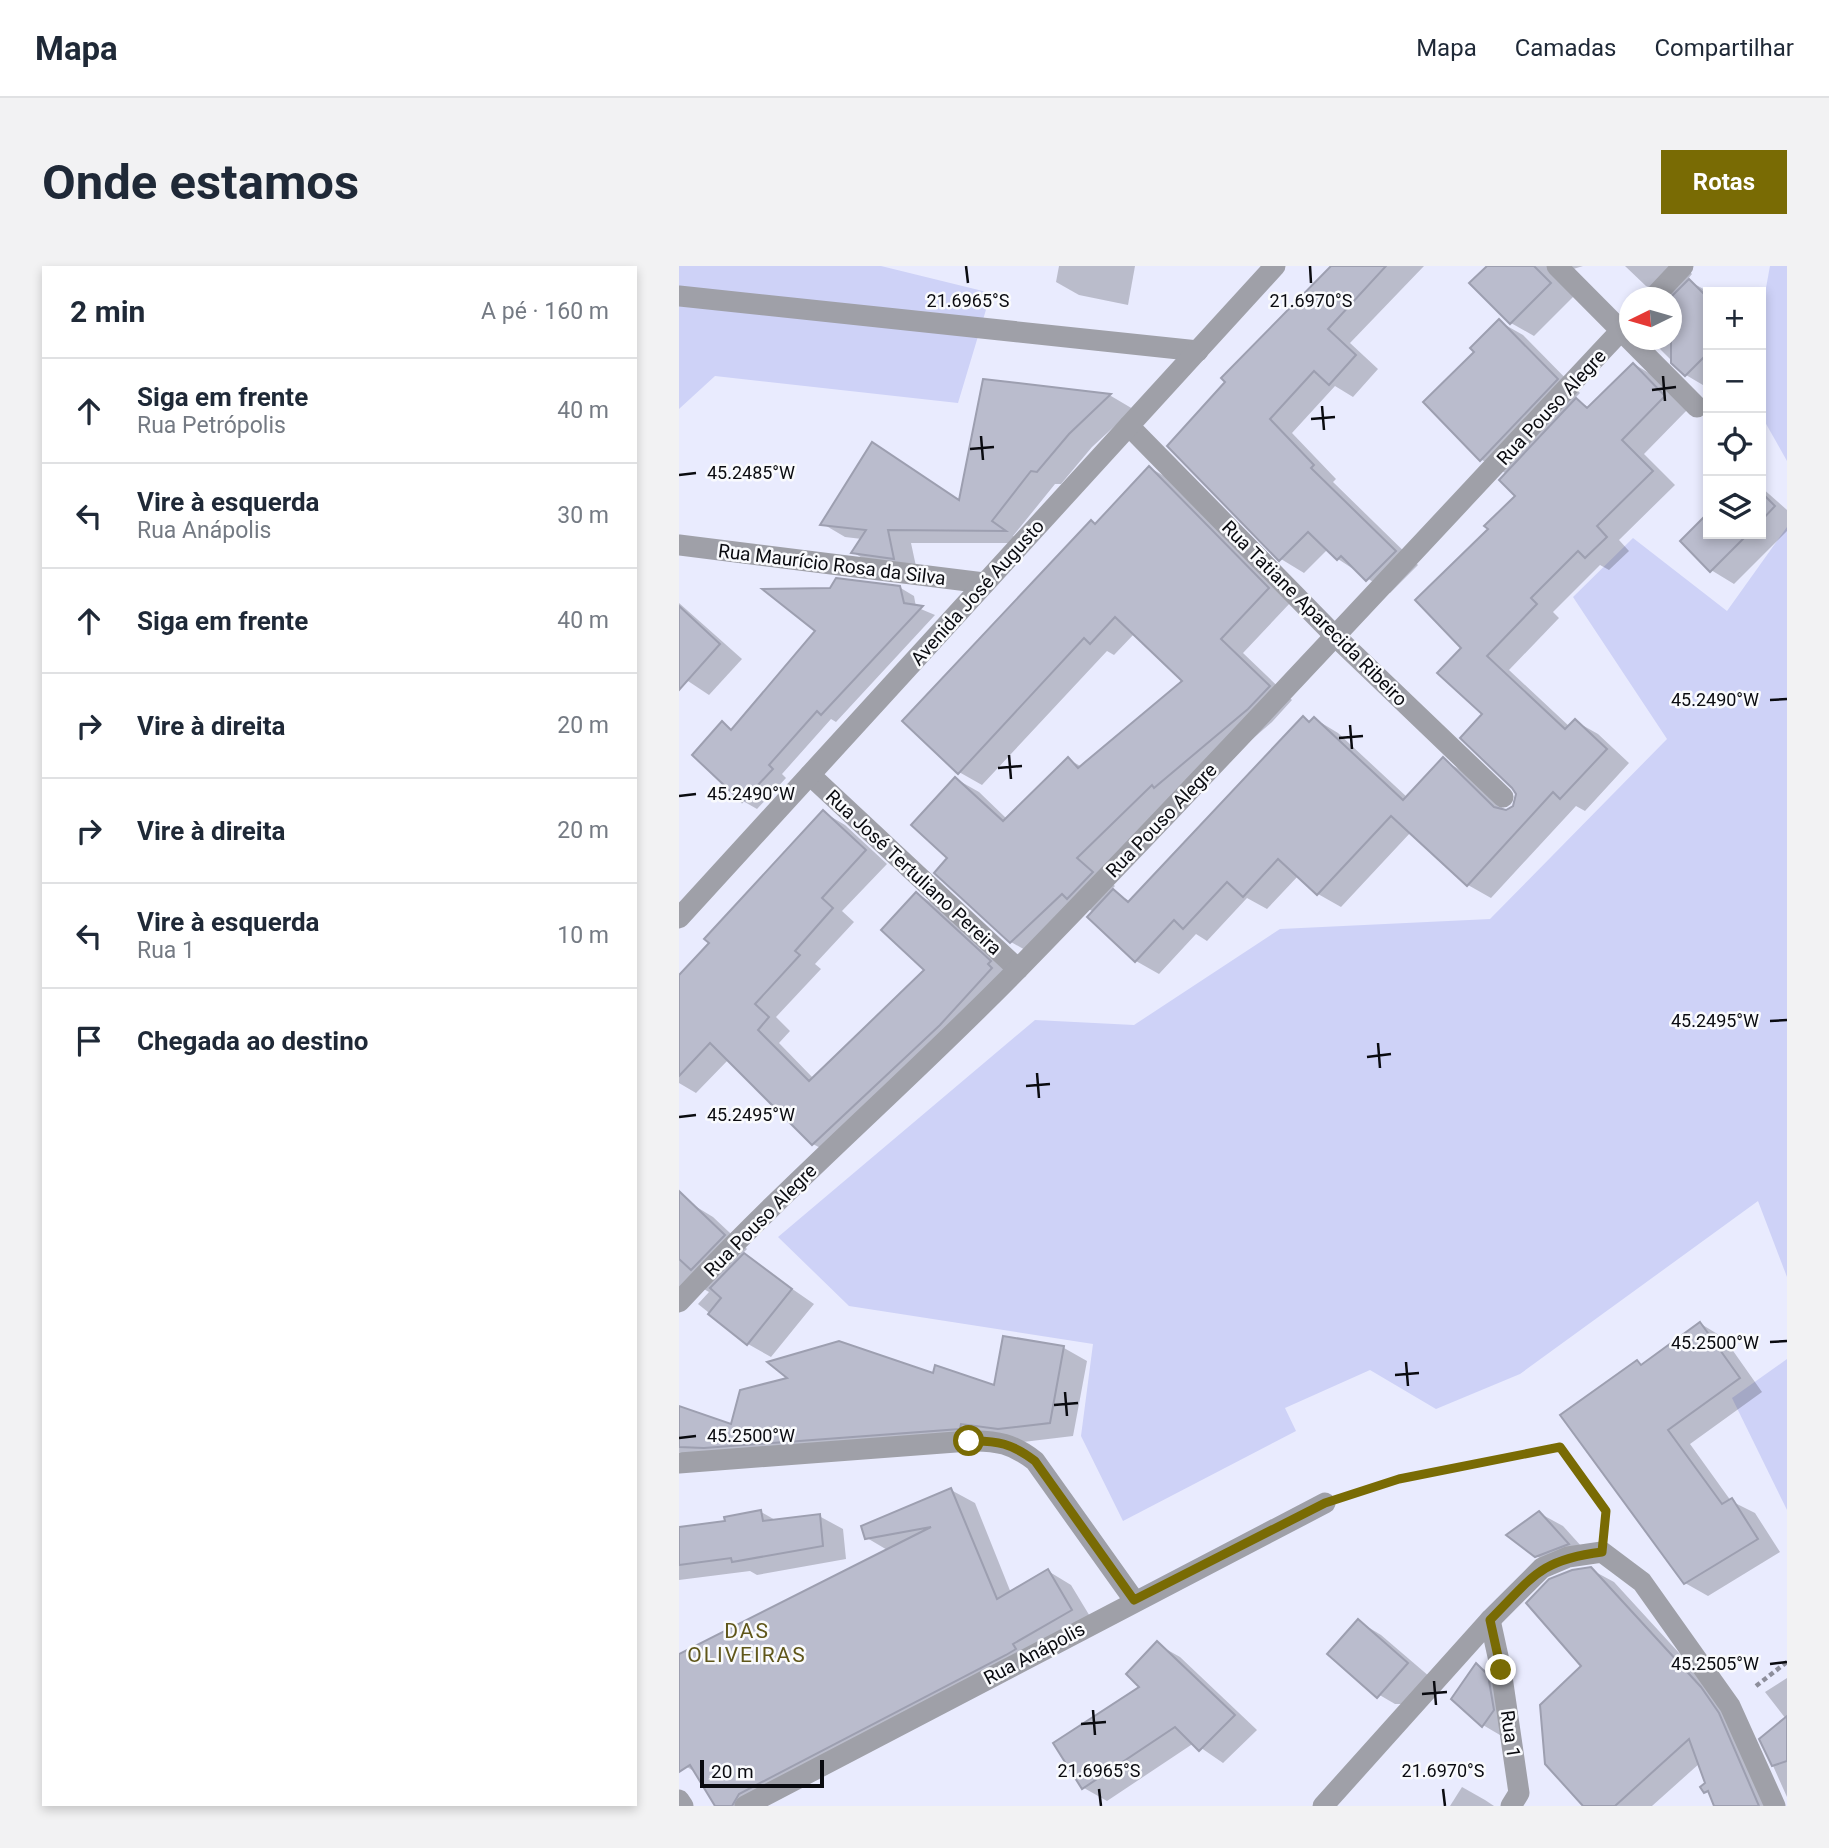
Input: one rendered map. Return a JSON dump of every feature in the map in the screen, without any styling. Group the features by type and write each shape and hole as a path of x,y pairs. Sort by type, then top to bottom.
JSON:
{"street":[{"name":"Avenida José Augusto","path":"679,918 1275,266"},
{"path":"1557,266 1619,322"},
{"path":"1663,287 1683,266"},
{"path":"679,296 1198,351"},
{"name":"Rua Pouso Alegre","path":"679,1303 729,1248 1018,969 1336,637 1619,333"},
{"path":"1646,350 1697,407"},
{"name":"Rua Tatiane Aparecida Ribeiro","path":"1129,426 1336,637 1503,797"},
{"name":"Rua Maurício Rosa da Silva","path":"679,545 984,583"},
{"name":"Rua José Tertuliano Pereira","path":"810,775 1018,969"},
{"path":"679,1463 969,1441 993,1440 1015,1446 1035,1461 1134,1600"},
{"name":"Rua Anápolis","path":"745,1806 1134,1600 1325,1503"},
{"path":"1323,1806 1490,1620 1542,1568 1568,1557 1602,1552 1621,1563 1642,1582 1730,1706 1775,1806"},
{"name":"Rua 1","path":"1490,1620 1501,1670 1521,1802"},
{"path":"679,1800 683,1806"}],"path":[{"path":"1325,1503 1399,1479 1560,1447 1606,1511 1602,1552"},
{"path":"1730,1706 1787,1662"}],"shaded area":[{"path":"679,266 881,266 991,293 958,403 715,376 679,409"},
{"path":"1770,266 1787,266 1787,461 1766,424 1766,288"},
{"path":"1787,527 1787,1277 1758,1201 1520,1374 1436,1409 1370,1370 1285,1408 1296,1431 1123,1521 1081,1436 1093,1344 849,1306 778,1237 1035,1020 1134,1025 1280,929 1490,919 1667,739 1573,597 1633,538 1727,611"},
{"path":"1787,1359 1787,1510 1732,1398"}],"building":[{"path":"1331,266 1386,266 1328,329 1356,355 1329,385 1314,371 1270,419 1314,465 1311,468 1396,551 1366,581 1341,556 1337,560 1308,532 1279,561 1167,446 1225,382 1221,378"},
{"path":"1487,266 1534,266 1551,283 1510,324 1469,283"},
{"path":"1689,279 1703,293 1703,358 1685,376 1671,363 1671,350 1682,350 1681,287"},
{"path":"1499,319 1558,379 1480,461 1423,402 1474,352 1470,348"},
{"path":"1633,363 1665,396 1622,440 1653,471 1597,526 1607,537 1585,558 1578,551 1531,598 1537,604 1487,656 1565,729 1575,719 1607,749 1560,799 1553,792 1467,886 1391,816 1317,895 1278,859 1243,897 1227,882 1183,929 1174,920 1135,962 1087,917 1113,889 1128,902 1303,716 1309,722 1314,717 1403,800 1443,757 1494,807 1506,810 1513,806 1516,794 1512,788 1460,738 1482,714 1437,673 1461,648 1415,600 1488,529 1484,526 1515,496 1499,480 1576,398 1587,408"},
{"path":"983,379 1111,394 1069,434 1037,472 1031,471 992,521 1006,531 888,530 894,559 851,553 866,530 820,525 872,442 959,500"},
{"path":"1149,466 1269,588 1221,639 1270,686 1248,709 1154,788 1152,785 1077,858 1093,872 1067,899 1062,894 1010,943 934,873 947,858 911,825 955,777 1003,821 1068,757 1078,768 1182,681 1115,617 1090,644 1084,638 958,774 902,721 1091,520 1095,524"},
{"path":"1766,497 1775,506 1766,516"},
{"path":"1703,518 1703,539 1743,539 1710,572 1680,541"},
{"path":"836,578 900,586 904,603 923,606 821,715 817,711 769,765 773,769 742,802 692,755 722,721 731,730 815,631 762,589 830,588"},
{"path":"679,606 720,644 679,690"},
{"path":"823,810 866,850 822,898 833,908 795,951 800,955 755,1004 769,1017 758,1030 809,1081 924,970 881,930 916,892 991,961 988,964 992,968 940,1025 812,1145 710,1043 679,1076 679,975 709,943 704,939"},
{"path":"679,1191 725,1235 691,1270 679,1259"},
{"path":"744,1253 792,1289 747,1345 708,1314 721,1298 710,1288"},
{"path":"1700,1322 1740,1378 1668,1430 1722,1504 1732,1498 1758,1539 1684,1584 1560,1415 1637,1360 1641,1365"},
{"path":"1003,1336 1064,1346 1050,1423 998,1429 961,1424 960,1429 704,1448 679,1447 679,1406 731,1424 740,1390 787,1378 767,1362 839,1341 933,1373 935,1365 994,1385"},
{"path":"951,1488 997,1599 1048,1569 1072,1610 1013,1644 1016,1649 1006,1655 739,1794 732,1806 715,1806 690,1765 679,1772 679,1654 931,1527 865,1539 861,1526"},
{"path":"761,1510 763,1521 820,1514 823,1546 732,1562 731,1558 679,1565 679,1527 725,1521 724,1517"},
{"path":"1539,1511 1569,1544 1535,1557 1506,1535"},
{"path":"1591,1567 1701,1687 1719,1713 1759,1806 1714,1806 1708,1791 1704,1793 1700,1787 1705,1783 1689,1739 1615,1806 1583,1806 1545,1764 1540,1705 1581,1666 1526,1603 1549,1579 1572,1570"},
{"path":"1358,1619 1408,1663 1377,1698 1327,1654"},
{"path":"1157,1641 1235,1715 1199,1751 1175,1727 1082,1789 1053,1743 1139,1687 1126,1674"},
{"path":"1476,1663 1488,1675 1494,1710 1482,1727 1451,1699"},
{"path":"1787,1716 1787,1761 1772,1766 1759,1739"}],"district":[{"name":"DAS OLIVEIRAS","path":"747,1643"}],"route":[{"path":"969,1441 993,1440 1015,1446 1035,1461 1134,1600 1325,1503 1399,1479 1560,1447 1606,1511 1602,1552 1568,1557 1542,1568 1490,1620 1501,1670"}]}
